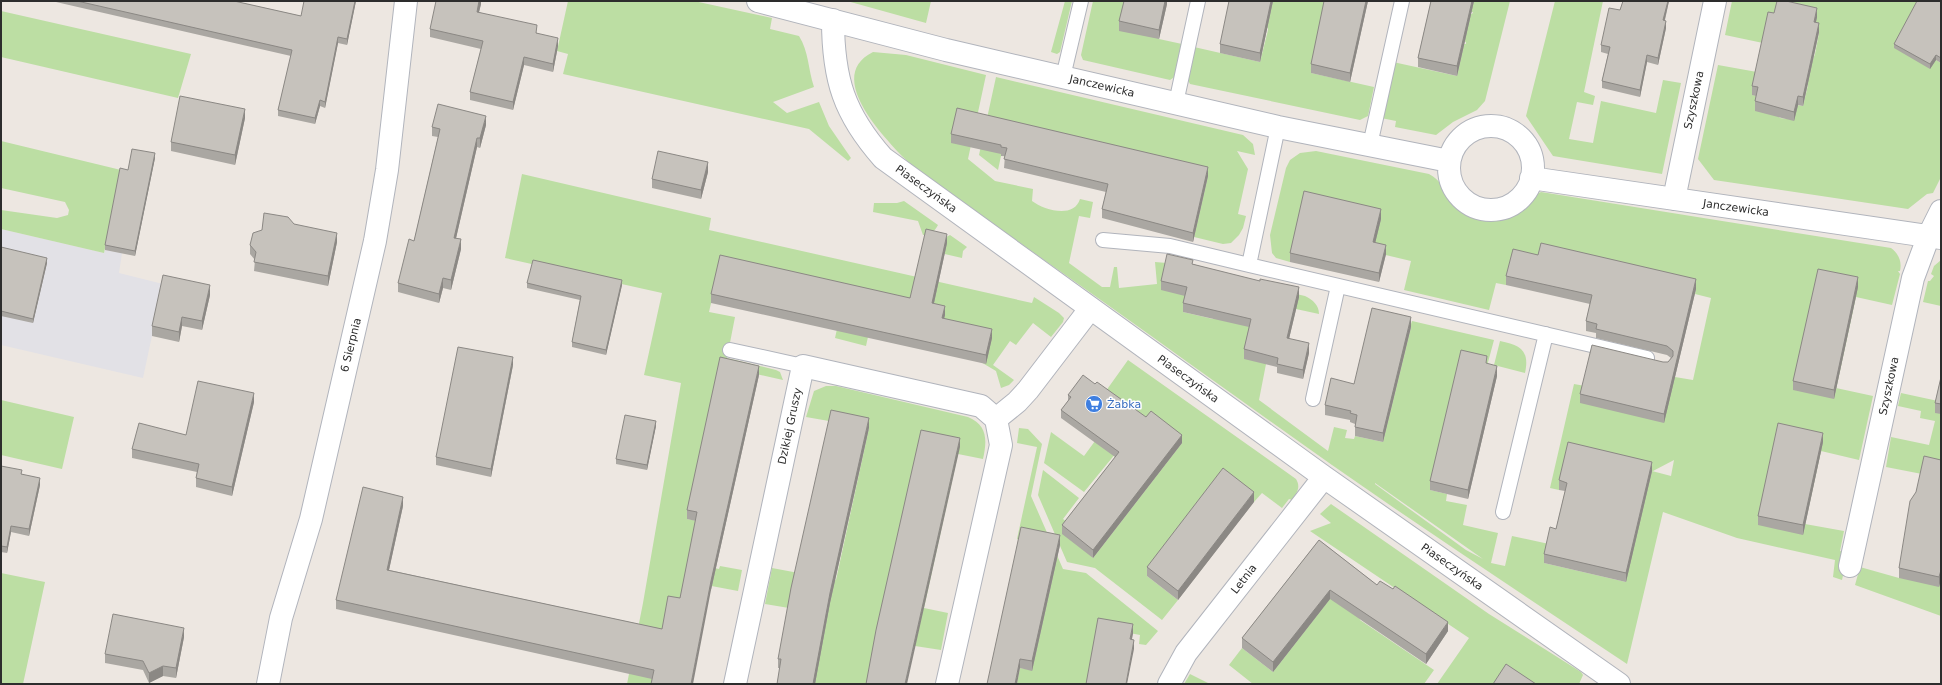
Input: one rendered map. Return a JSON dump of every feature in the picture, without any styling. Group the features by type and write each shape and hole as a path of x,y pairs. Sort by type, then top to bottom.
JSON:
{"street":[{"name":"6 Sierpnia","path":"268,684 281,618 311,519 376,242 387,170 406,1"},
{"name":"Janczewicka","path":"758,1 1063,77 1278,127 1449,161"},
{"name":"Szyszkowa","path":"1674,199 1715,1"},
{"name":"Piaseczyńska","path":"833,20 834,58 840,87 849,110 866,139 883,158 1605,680"},
{"path":"1489,126 1503,127 1515,133 1525,143 1531,156 1533,170 1531,178 1522,196 1511,205 1497,210 1483,209 1469,204 1459,196 1452,184 1448,171 1449,161 1455,145 1464,135 1476,128 1489,126"},
{"name":"Janczewicka","path":"1531,178 1935,237"},
{"name":"Szyszkowa","path":"1850,566 1913,278 1935,237 1941,211"},
{"path":"996,419 1017,402 1028,390 1090,309"},
{"path":"803,366 981,406 996,419 1001,445 947,684"},
{"name":"Dzikiej Gruszy","path":"736,684 803,366"},
{"name":"Letnia","path":"1169,684 1186,653 1324,477"}],"lane":[{"path":"1063,77 1081,1"},
{"path":"1176,103 1198,1"},
{"path":"1370,145 1402,1"},
{"path":"1249,265 1278,127"},
{"path":"1103,240 1170,246 1658,361"},
{"path":"1313,399 1338,286"},
{"path":"1503,512 1546,334"},
{"path":"730,350 803,366"}],"shaded area":[{"path":"1,229 104,253 105,250 122,253 119,273 163,284 143,378 1,345"}],"green space":[{"path":"568,1 694,1 772,18 770,29 799,36 807,54 814,87 773,102 787,113 819,102 829,126 851,158 848,161 809,129 563,74 568,54 557,51"},
{"path":"847,1 931,1 926,23"},
{"path":"1065,1 1072,1 1060,52 1057,54 1051,52"},
{"path":"1093,1 1126,1 1159,39 1182,44 1176,76 1170,80 1083,60 1081,55"},
{"path":"1272,1 1328,1 1311,73 1374,87 1368,116 1360,120 1190,84 1187,78 1194,47 1260,62 1268,30 1266,27"},
{"path":"1472,1 1510,1 1485,101 1477,110 1453,122 1436,135 1395,127 1396,121 1381,118 1393,62 1457,76 1464,44 1466,44 1466,42 1463,41 1469,14 1472,14 1473,12 1470,12"},
{"path":"1555,1 1603,1 1584,92 1595,96 1593,105 1577,102 1569,139 1593,143 1601,101 1656,113 1663,80 1681,83 1662,174 1553,156 1526,116"},
{"path":"1732,1 1920,1 1936,60 1941,63 1941,177 1933,193 1927,194 1908,209 1714,180 1698,159 1718,65 1757,72 1752,95 1758,96 1780,118 1787,119 1790,118 1797,105 1803,106 1808,85 1804,83 1815,54 1819,33 1763,43 1725,35"},
{"path":"1,11 191,54 178,98 1,57"},
{"path":"873,52 906,55 986,75 968,159 995,181 1033,189 1032,201 1051,210 1065,211 1072,209 1077,205 1080,199 1093,202 1090,218 1079,216 1069,263 1102,287 1110,287 1114,267 1117,267 1119,288 1157,284 1155,262 1167,263 1187,296 1183,312 1213,319 1222,277 1305,296 1313,301 1317,305 1319,314 1296,309 1266,364 1259,400 1328,451 1334,427 1347,430 1345,438 1354,439 1355,436 1383,442 1411,327 1399,321 1411,324 1412,321 1494,340 1487,366 1430,490 1447,494 1446,501 1467,505 1463,525 1498,533 1491,563 1505,566 1512,536 1549,544 1544,563 1626,582 1568,452 1559,490 1550,488 1574,384 1585,386 1675,377 1693,380 1711,298 1695,294 1696,289 1506,285 1496,283 1489,310 1404,290 1411,261 1373,252 1304,201 1290,262 1276,258 1272,253 1270,235 1286,168 1290,160 1300,153 1316,151 1429,174 1439,182 1449,196 1459,206 1475,215 1484,217 1493,218 1511,213 1519,209 1541,192 1891,248 1898,256 1901,264 1900,271 1898,271 1900,274 1892,305 1856,297 1836,388 1873,396 1859,460 1821,451 1805,524 1844,531 1840,551 1848,553 1842,580 1833,577 1835,560 1737,538 1663,512 1627,664 1368,490 926,176 906,160 889,142 860,102 855,88 855,74 860,62","holes":["1674,460 1671,476 1652,471 1653,471","1375,483 1483,559 1466,550"]},
{"path":"996,77 1243,135 1253,144 1255,155 1237,151 1248,169 1238,214 1246,216 1243,228 1239,235 1231,243 1223,244 1194,237 1208,176 1001,156 998,170 979,155"},
{"path":"1,141 121,170 104,253 1,229 1,210 57,218 68,215 69,210 65,202 1,188"},
{"path":"522,174 711,218 709,230 1032,303 1034,297 1059,313 1064,318 1063,322 1051,337 1033,323 1016,345 1010,341 993,365 1014,380 1009,385 1001,388 996,371 876,300 866,346 835,338 845,293 720,264 709,312 735,317 727,358 776,370 780,372 783,380 720,366 687,519 698,521 690,563 719,569 720,566 742,570 738,591 685,581 680,607 653,684 627,684 643,603 681,383 644,375 662,293 505,258"},
{"path":"904,201 938,225 934,231 930,234 923,235 918,221 873,212 874,203 897,203"},
{"path":"950,235 967,247 963,251 962,258 923,249"},
{"path":"1941,260 1941,306 1923,302 1928,281 1930,281 1934,276 1931,274 1934,266"},
{"path":"1500,341 1513,344 1522,350 1526,359 1525,373 1494,365"},
{"path":"1128,360 1296,479 1298,485 1298,490 1292,500 1289,499 1282,508 1262,493 1254,502 1223,478 1147,576 1178,600 1162,620 1095,568 1067,562 1038,495 1043,470 1079,498 1063,519 1070,524 1093,558 1182,443 1139,425 1084,492 1044,463 1051,432 1084,456 1120,407 1103,395"},
{"path":"826,386 836,386 968,417 975,420 983,429 985,440 983,459 958,454 924,608 948,613 941,650 915,646 867,684 815,684 789,608 765,604 772,568 836,580 869,428 806,417 814,391"},
{"path":"1901,393 1938,401 1941,414 1941,469 1922,474 1886,467 1891,437 1929,445 1935,421 1920,418 1921,411 1898,406"},
{"path":"1,400 74,417 62,469 1,455"},
{"path":"1019,428 1028,429 1042,444 1031,496 1063,569 1086,573 1158,631 1146,645 1139,644 1140,635 1098,627 1088,684 1017,684 1020,668 1032,670 1054,571 1020,540 1017,539 1037,447 1017,443"},
{"path":"1331,504 1489,614 1581,672 1583,675 1579,684 1437,684 1469,638 1310,531 1331,523 1320,514"},
{"path":"1860,567 1899,578 1941,579 1941,616 1855,585"},
{"path":"1,573 45,582 23,684 1,684"},
{"path":"1350,573 1360,620 1434,670 1424,684 1253,684 1229,665 1242,648 1273,672"},
{"path":"1190,674 1210,684 1184,684"}],"building":[{"path":"77,1 234,1 301,16 304,1 355,1 347,39 338,37 325,102 320,100 315,118 278,110 292,50"},
{"path":"436,1 479,1 477,12 537,25 536,33 558,38 553,64 524,57 513,102 470,92 483,41 430,29"},
{"path":"1124,1 1165,1 1159,30 1119,21"},
{"path":"1229,1 1271,1 1260,53 1220,44"},
{"path":"1324,1 1366,1 1350,73 1311,64"},
{"path":"1431,1 1472,1 1457,66 1418,58"},
{"path":"1623,1 1668,1 1663,20 1666,21 1658,58 1647,55 1640,90 1602,81 1610,47 1601,45 1609,8 1620,10"},
{"path":"1777,1 1786,1 1817,8 1814,22 1819,23 1803,97 1798,96 1794,112 1755,101 1758,87 1752,86 1768,12 1774,13"},
{"path":"1917,1 1941,1 1941,58 1936,55 1930,64 1894,44"},
{"path":"180,96 245,109 235,155 171,142"},
{"path":"438,104 486,116 480,138 477,138 454,238 461,239 451,280 443,278 439,294 398,283 409,239 414,241 440,129 432,127"},
{"path":"957,108 1208,167 1193,233 1102,209 1108,184 1004,159 1007,148 1001,147 1001,145 951,134"},
{"path":"132,149 155,153 135,251 105,245 120,168 128,170"},
{"path":"658,151 708,162 701,190 652,179"},
{"path":"1304,191 1381,209 1373,242 1386,245 1379,273 1290,253"},
{"path":"264,213 288,217 294,224 337,233 328,276 254,262 256,252 250,245 253,233 262,230"},
{"path":"926,229 947,234 932,303 945,306 942,318 992,329 986,355 711,294 720,255 910,298"},
{"path":"1541,243 1696,279 1664,414 1580,394 1592,345 1663,362 1668,362 1673,356 1673,351 1667,346 1596,329 1597,324 1586,321 1592,295 1506,276 1513,249 1538,255"},
{"path":"1,247 47,258 33,319 1,311"},
{"path":"1167,254 1193,260 1192,264 1260,281 1260,279 1299,287 1287,338 1309,343 1303,370 1277,364 1278,358 1244,349 1251,319 1183,303 1187,287 1161,281"},
{"path":"533,260 622,280 606,350 572,342 581,296 527,283"},
{"path":"1818,269 1858,277 1834,390 1793,381"},
{"path":"163,275 210,285 202,321 182,317 179,332 152,326"},
{"path":"1372,308 1411,317 1383,433 1355,427 1357,415 1350,413 1351,411 1325,405 1331,378 1354,384"},
{"path":"458,347 513,357 491,469 436,457"},
{"path":"1461,350 1487,356 1486,363 1497,366 1468,490 1430,481"},
{"path":"720,357 759,366 711,581 691,684 651,684 654,670 336,600 363,487 403,497 387,570 662,629 668,596 680,598 697,512 687,510"},
{"path":"1083,375 1095,384 1097,382 1146,417 1151,411 1182,435 1093,550 1062,525 1119,452 1061,410 1071,397 1068,395"},
{"path":"1941,377 1941,404 1935,403"},
{"path":"198,381 254,393 232,487 196,478 199,464 132,449 139,423 186,435"},
{"path":"831,410 869,418 830,593 813,684 777,684 781,659 778,659 791,588"},
{"path":"625,415 656,421 647,465 616,459"},
{"path":"1778,423 1823,433 1803,525 1758,516"},
{"path":"921,430 960,438 905,684 866,684 876,630"},
{"path":"1568,442 1652,462 1626,573 1544,554 1550,527 1556,529 1567,483 1559,480"},
{"path":"1924,456 1941,460 1941,570 1939,577 1899,568 1910,501 1916,492"},
{"path":"1,466 22,470 21,474 40,478 29,529 11,526 7,547 1,546"},
{"path":"1223,468 1254,492 1178,591 1147,567"},
{"path":"1021,527 1060,535 1032,661 1020,659 1015,684 987,684"},
{"path":"1319,540 1377,585 1380,581 1393,589 1395,586 1448,622 1426,654 1330,590 1273,662 1242,638"},
{"path":"113,614 184,628 176,668 163,666 149,673 143,661 105,654"},
{"path":"1098,618 1133,624 1130,639 1134,640 1126,684 1086,684"},
{"path":"1506,664 1536,684 1493,684"}],"place":[{"name":"Żabka","path":"1094,404"}]}
